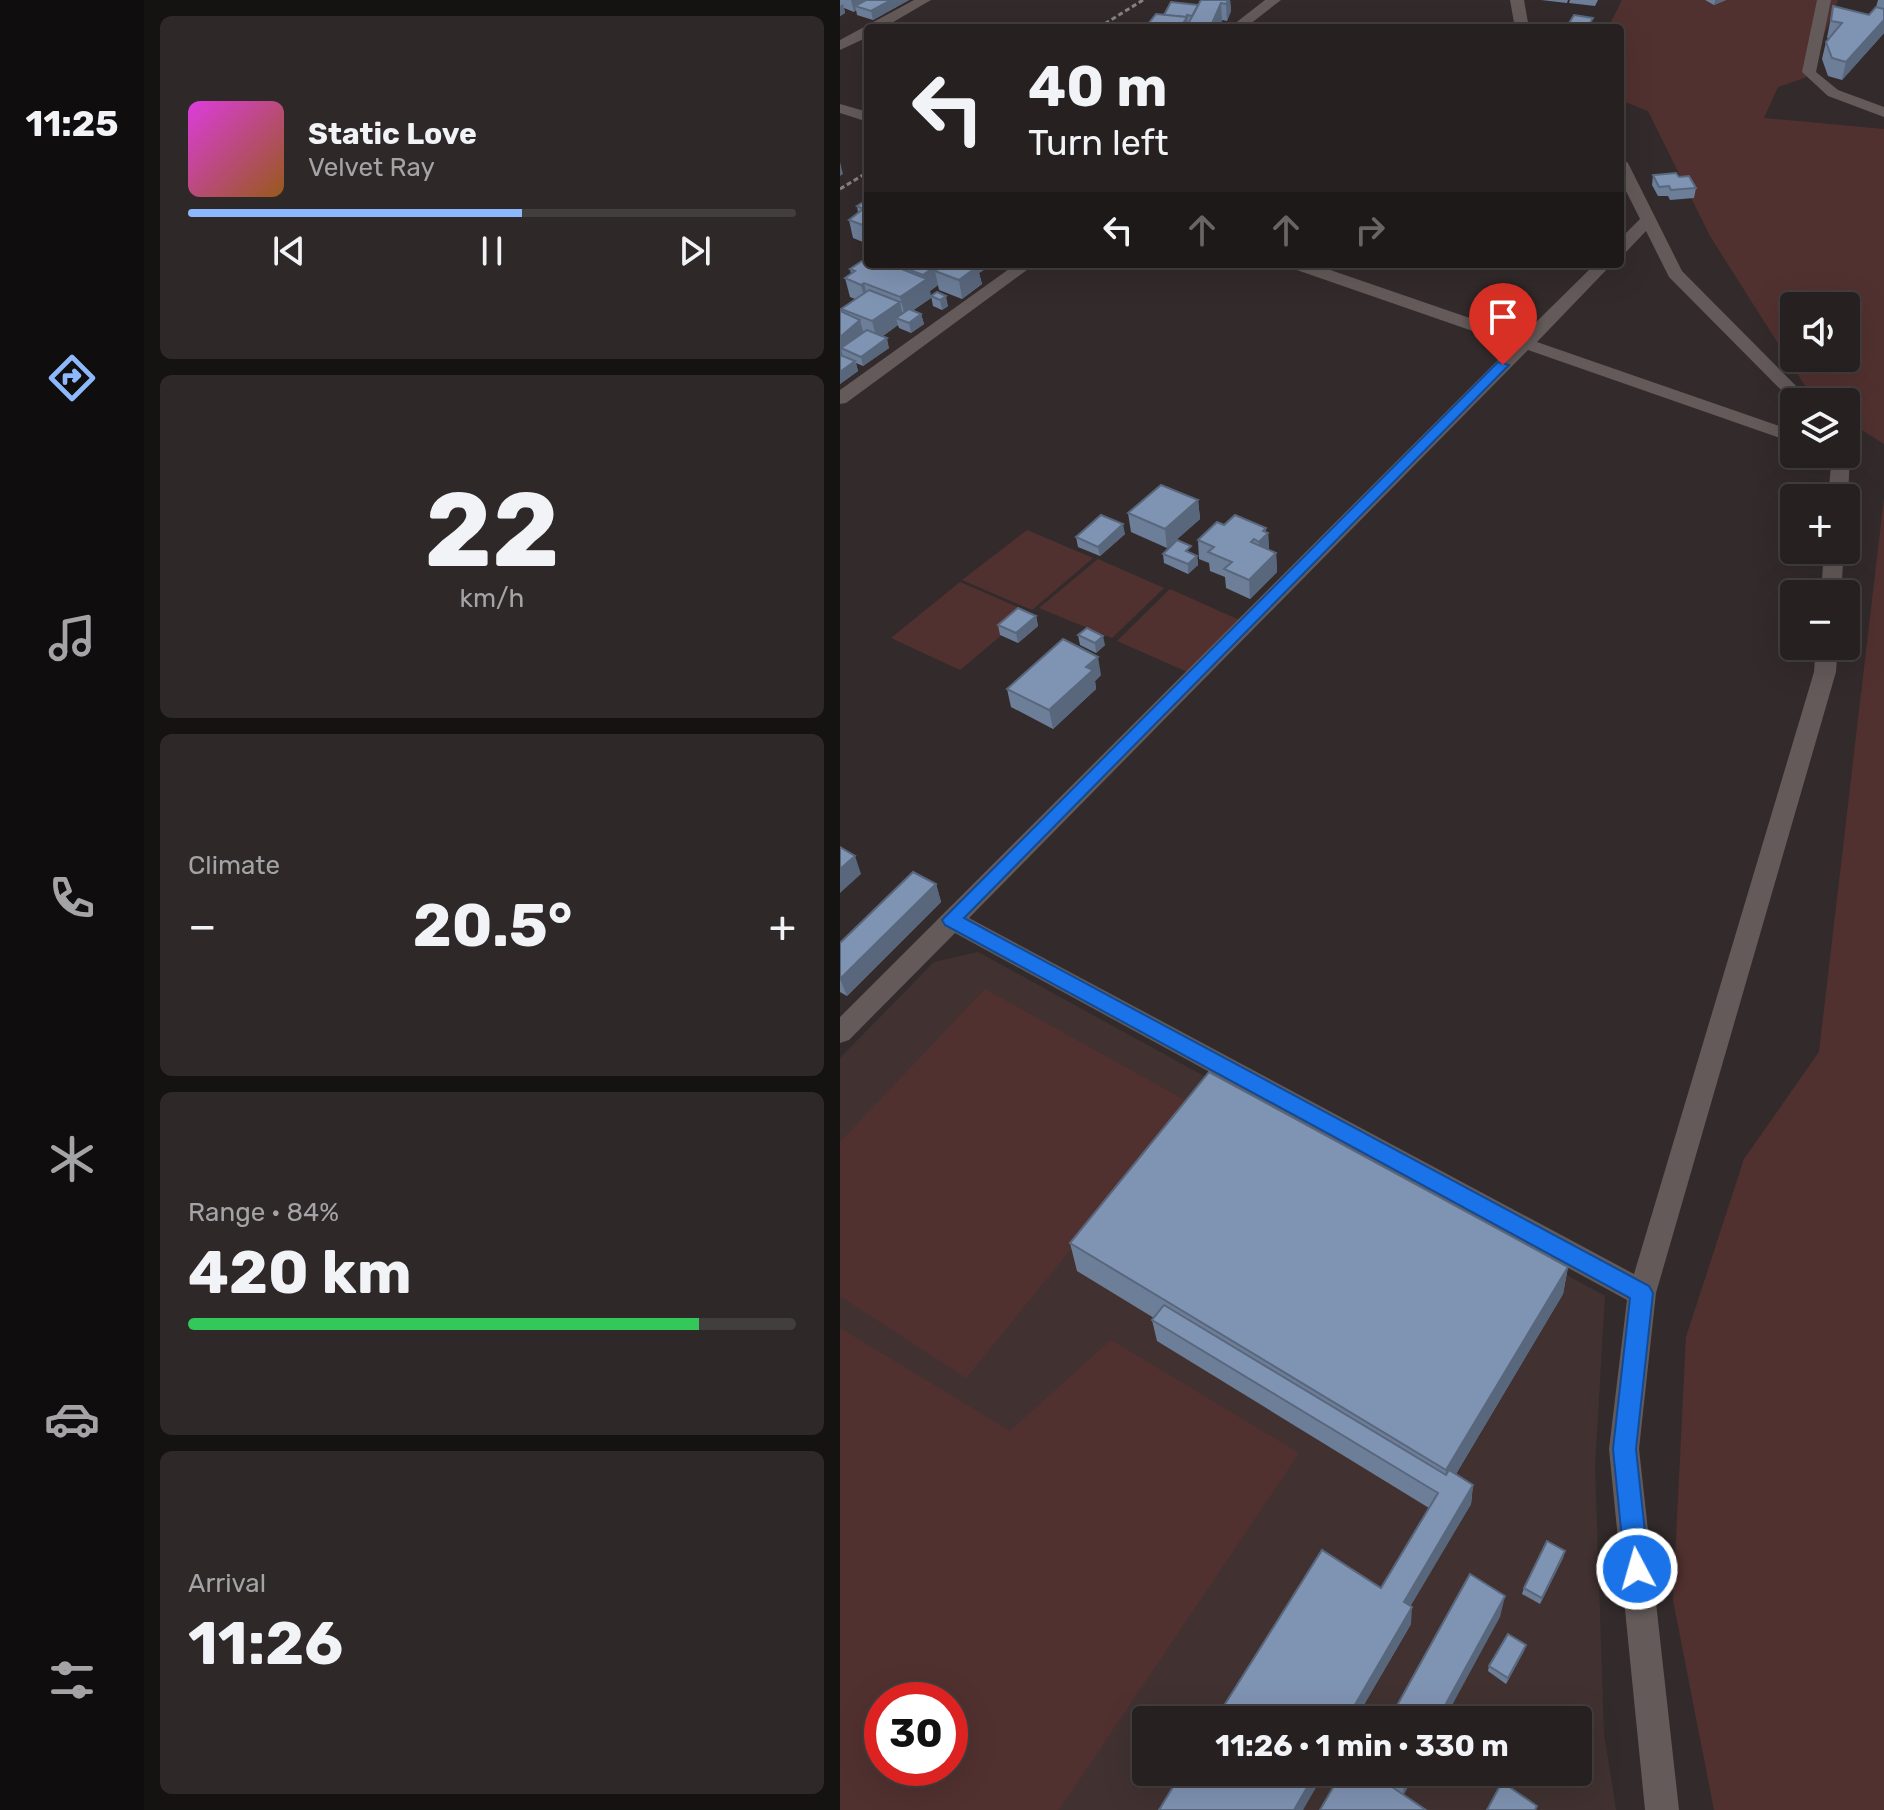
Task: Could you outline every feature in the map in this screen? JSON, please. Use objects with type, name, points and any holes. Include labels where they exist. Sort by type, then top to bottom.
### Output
[{"type":"street","points":[[879,24],[924,0]]},
{"type":"street","points":[[1241,24],[1274,0]]},
{"type":"street","points":[[1517,0],[1521,24]]},
{"type":"street","points":[[1824,0],[1809,72],[1818,85],[1844,99],[1884,112]]},
{"type":"street","points":[[840,46],[864,32]]},
{"type":"street","points":[[840,108],[864,116]]},
{"type":"street","points":[[1624,171],[1675,273],[1789,388]]},
{"type":"street","points":[[1624,244],[1648,220]]},
{"type":"street","points":[[840,399],[1021,268]]},
{"type":"street","points":[[1309,268],[1780,432]]},
{"type":"street","points":[[840,1033],[1600,268]]},
{"type":"street","points":[[1662,1810],[1624,1449],[1642,1293],[1825,672],[1826,660]]},
{"type":"street","points":[[951,920],[1642,1293]]},
{"type":"path","points":[[1104,24],[1143,0]]},
{"type":"path","points":[[840,189],[864,174]]},
{"type":"shaded area","points":[[1622,0],[1838,0],[1807,77],[1778,87],[1764,118],[1884,129],[1884,444],[1860,429],[1860,388],[1806,388],[1796,372],[1860,372],[1860,292],[1780,292],[1780,346],[1710,236],[1648,111],[1624,102],[1624,24],[1610,24]]},
{"type":"shaded area","points":[[1884,498],[1884,1810],[1714,1810],[1673,1600],[1686,1337],[1744,1159],[1819,1052]]},
{"type":"shaded area","points":[[1027,530],[1093,558],[1032,610],[962,580]]},
{"type":"shaded area","points":[[1098,559],[1164,588],[1112,638],[1039,608]]},
{"type":"shaded area","points":[[960,582],[1029,612],[960,670],[891,638]]},
{"type":"shaded area","points":[[1170,589],[1246,623],[1192,674],[1117,641]]},
{"type":"shaded area","points":[[978,952],[1605,1296],[1595,1466],[1604,1733],[1616,1810],[840,1810],[840,1058],[934,962]]},
{"type":"shaded area","points":[[985,989],[1190,1103],[966,1378],[840,1296],[840,1142]]},
{"type":"shaded area","points":[[840,1328],[1010,1431],[1111,1340],[1299,1453],[1059,1810],[840,1810]]},
{"type":"building","points":[[866,0],[891,0],[871,11],[855,6]]},
{"type":"building","points":[[1201,0],[1228,0],[1226,4],[1221,3],[1212,24],[1188,24]]},
{"type":"building","points":[[1171,2],[1198,5],[1192,16],[1164,15]]},
{"type":"building","points":[[1833,6],[1869,15],[1876,7],[1884,9],[1884,20],[1846,62],[1832,58],[1826,42],[1842,23],[1831,21]]},
{"type":"building","points":[[1156,14],[1187,17],[1183,24],[1148,24]]},
{"type":"building","points":[[1574,15],[1593,18],[1589,24],[1568,24]]},
{"type":"building","points":[[1676,173],[1679,177],[1689,176],[1696,188],[1671,190],[1669,186],[1659,187],[1653,175]]},
{"type":"building","points":[[863,209],[864,226],[849,220]]},
{"type":"building","points":[[864,260],[864,268],[899,268],[927,279],[900,297],[845,278],[855,271],[850,269]]},
{"type":"building","points":[[905,268],[933,268],[923,275]]},
{"type":"building","points":[[940,268],[975,268],[959,280],[935,271]]},
{"type":"building","points":[[869,290],[900,302],[872,321],[841,309]]},
{"type":"building","points":[[937,292],[946,296],[940,300],[931,296]]},
{"type":"building","points":[[909,309],[921,314],[909,323],[896,318]]},
{"type":"building","points":[[840,311],[860,320],[840,337]]},
{"type":"building","points":[[867,330],[887,338],[861,357],[841,348]]},
{"type":"building","points":[[840,355],[855,361],[840,372]]},
{"type":"building","points":[[1161,485],[1198,500],[1165,529],[1128,513]]},
{"type":"building","points":[[1101,515],[1123,524],[1098,547],[1076,537]]},
{"type":"building","points":[[1235,515],[1266,528],[1263,531],[1268,533],[1259,542],[1254,539],[1251,542],[1276,553],[1249,580],[1224,569],[1232,562],[1208,552],[1214,547],[1198,540],[1217,522],[1224,525]]},
{"type":"building","points":[[1177,540],[1191,546],[1186,551],[1197,556],[1188,564],[1163,554]]},
{"type":"building","points":[[1018,608],[1036,616],[1016,633],[998,625]]},
{"type":"building","points":[[1087,628],[1103,636],[1095,643],[1078,635]]},
{"type":"building","points":[[1063,639],[1098,657],[1086,667],[1093,670],[1049,710],[1007,689]]},
{"type":"building","points":[[840,847],[855,856],[840,869]]},
{"type":"building","points":[[913,872],[936,884],[840,979],[840,943]]},
{"type":"building","points":[[1209,1072],[1568,1267],[1446,1470],[1070,1243]]},
{"type":"building","points":[[1164,1305],[1446,1475],[1449,1470],[1473,1485],[1404,1602],[1412,1607],[1354,1706],[1224,1706],[1322,1550],[1381,1588],[1438,1493],[1152,1320]]},
{"type":"building","points":[[1547,1541],[1565,1551],[1542,1598],[1524,1588]]},
{"type":"building","points":[[1470,1574],[1505,1596],[1445,1706],[1397,1706]]},
{"type":"building","points":[[1508,1634],[1526,1645],[1508,1678],[1489,1666]]},
{"type":"building","points":[[1174,1786],[1308,1786],[1294,1810],[1159,1810]]},
{"type":"building","points":[[1334,1786],[1391,1786],[1426,1810],[1320,1810]]},
{"type":"building","points":[[1500,1786],[1508,1786],[1537,1806],[1535,1810],[1487,1810]]},
{"type":"route","points":[[1503,365],[951,920],[1642,1293],[1624,1449],[1637,1569]]}]
